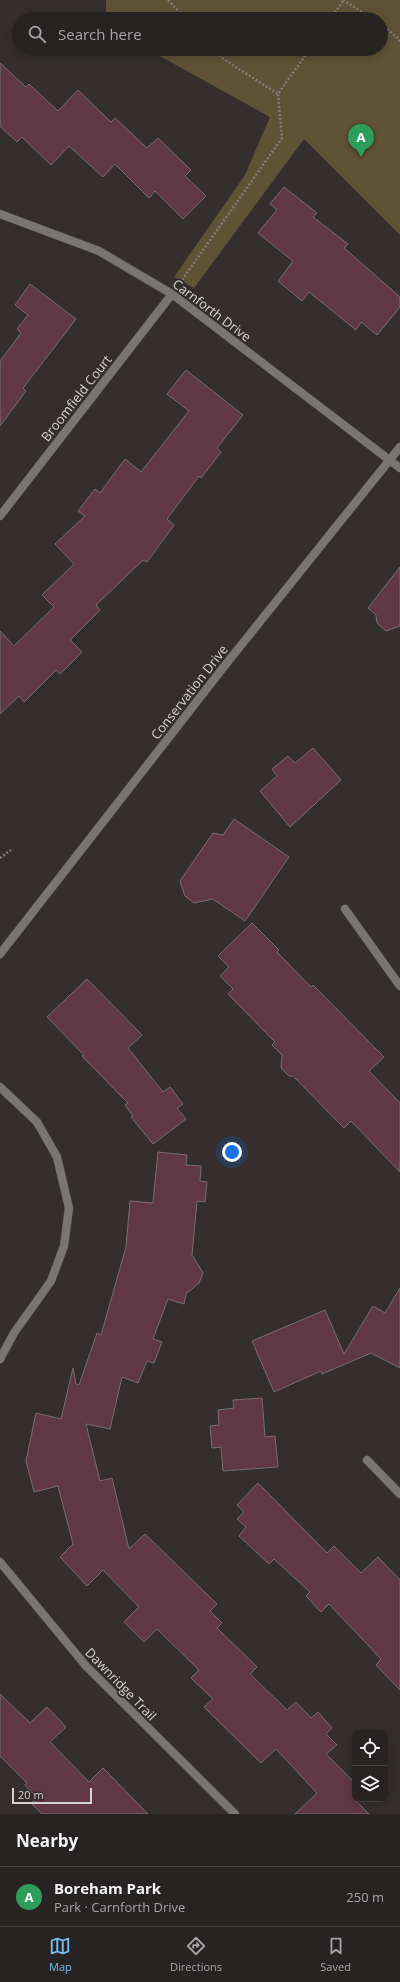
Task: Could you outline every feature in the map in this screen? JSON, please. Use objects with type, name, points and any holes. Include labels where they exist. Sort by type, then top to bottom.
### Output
[{"type":"street","name":"Carnforth Drive","points":[[0,214],[99,251],[172,294],[390,460]]},
{"type":"street","name":"Broomfield Court","points":[[0,516],[172,294]]},
{"type":"street","name":"Conservation Drive","points":[[0,954],[226,664],[400,447]]},
{"type":"street","points":[[390,460],[400,468]]},
{"type":"street","points":[[345,909],[400,986]]},
{"type":"street","points":[[0,1087],[37,1122],[58,1156],[69,1208],[64,1246],[51,1282],[14,1333],[0,1359]]},
{"type":"street","points":[[367,1460],[400,1494]]},
{"type":"street","name":"Dawnridge Trail","points":[[0,1562],[86,1666],[235,1814]]},
{"type":"path","points":[[168,0],[179,12]]},
{"type":"path","points":[[335,12],[344,0],[363,12]]},
{"type":"path","points":[[388,30],[398,38],[400,42]]},
{"type":"path","points":[[220,56],[278,94]]},
{"type":"path","points":[[172,294],[282,138],[278,94],[305,56]]},
{"type":"path","points":[[0,858],[11,850]]},
{"type":"shaded area","points":[[106,0],[400,0],[400,235],[304,139],[194,288],[174,277],[245,175],[270,117],[160,56],[388,56],[388,12],[106,12]]},
{"type":"building","points":[[0,63],[26,87],[29,84],[58,111],[78,90],[111,122],[115,118],[147,148],[158,138],[191,170],[185,176],[206,196],[183,219],[155,191],[149,198],[115,164],[103,177],[69,146],[51,165],[22,137],[17,142],[0,126]]},
{"type":"building","points":[[284,187],[317,213],[313,217],[348,244],[344,248],[400,297],[400,307],[377,335],[361,322],[356,330],[309,292],[302,301],[278,281],[293,261],[258,233],[277,210],[270,204]]},
{"type":"building","points":[[30,284],[76,319],[23,388],[26,391],[0,426],[0,361],[21,333],[17,329],[28,315],[15,305]]},
{"type":"building","points":[[186,370],[243,415],[217,448],[221,452],[201,478],[199,476],[167,519],[174,525],[147,562],[143,560],[96,605],[100,610],[70,640],[82,652],[60,674],[56,670],[24,702],[19,696],[0,714],[0,631],[14,646],[54,607],[42,595],[74,564],[55,544],[85,516],[78,511],[95,489],[100,493],[125,459],[141,472],[189,411],[167,394]]},
{"type":"building","points":[[400,567],[400,626],[386,631],[377,623],[376,615],[368,608]]},
{"type":"building","points":[[313,748],[341,780],[290,827],[260,791],[277,776],[272,769],[288,756],[295,763]]},
{"type":"building","points":[[234,819],[289,857],[245,921],[213,899],[194,903],[185,896],[180,881],[213,833],[223,835]]},
{"type":"building","points":[[252,923],[279,950],[277,952],[311,987],[313,985],[384,1057],[369,1071],[400,1103],[400,1172],[351,1121],[344,1128],[293,1076],[289,1076],[281,1068],[282,1055],[272,1045],[275,1042],[228,994],[233,989],[220,976],[229,967],[218,956]]},
{"type":"building","points":[[87,979],[142,1035],[128,1048],[163,1092],[170,1087],[183,1104],[177,1108],[186,1119],[153,1144],[131,1117],[133,1116],[125,1105],[128,1103],[82,1056],[84,1055],[47,1017]]},
{"type":"building","points":[[158,1152],[187,1155],[186,1165],[201,1166],[200,1181],[207,1182],[205,1202],[197,1201],[192,1255],[203,1273],[199,1283],[186,1294],[184,1304],[168,1299],[153,1339],[162,1342],[154,1363],[147,1361],[138,1383],[122,1377],[110,1429],[86,1424],[100,1481],[112,1478],[129,1549],[145,1534],[217,1604],[210,1611],[222,1623],[217,1628],[257,1667],[250,1674],[287,1710],[296,1702],[311,1718],[318,1712],[332,1728],[326,1734],[337,1745],[326,1754],[352,1780],[352,1802],[357,1802],[369,1814],[295,1814],[317,1793],[276,1749],[261,1763],[204,1707],[213,1699],[191,1678],[199,1670],[157,1629],[144,1642],[124,1622],[139,1607],[103,1570],[87,1586],[60,1557],[73,1544],[58,1486],[34,1492],[26,1461],[36,1413],[61,1419],[73,1368],[76,1384],[79,1385],[97,1333],[101,1335],[126,1247],[130,1201],[153,1203]]},
{"type":"building","points":[[400,1288],[400,1368],[371,1353],[322,1374],[321,1371],[274,1392],[252,1341],[325,1310],[344,1354],[373,1306],[385,1313]]},
{"type":"building","points":[[262,1398],[265,1437],[275,1436],[278,1467],[223,1471],[221,1447],[212,1448],[210,1426],[219,1425],[218,1410],[234,1408],[233,1400]]},
{"type":"building","points":[[258,1483],[327,1553],[334,1546],[361,1573],[378,1557],[400,1580],[400,1690],[376,1665],[381,1659],[329,1604],[321,1612],[306,1596],[310,1592],[274,1559],[269,1564],[239,1536],[246,1527],[237,1519],[244,1512],[237,1505]]},
{"type":"building","points":[[0,1694],[30,1723],[47,1707],[66,1727],[50,1742],[89,1782],[103,1768],[148,1814],[42,1814],[31,1803],[37,1798],[25,1785],[27,1783],[0,1756]]},
{"type":"place","name":"Boreham Park","points":[[361,157]]}]
